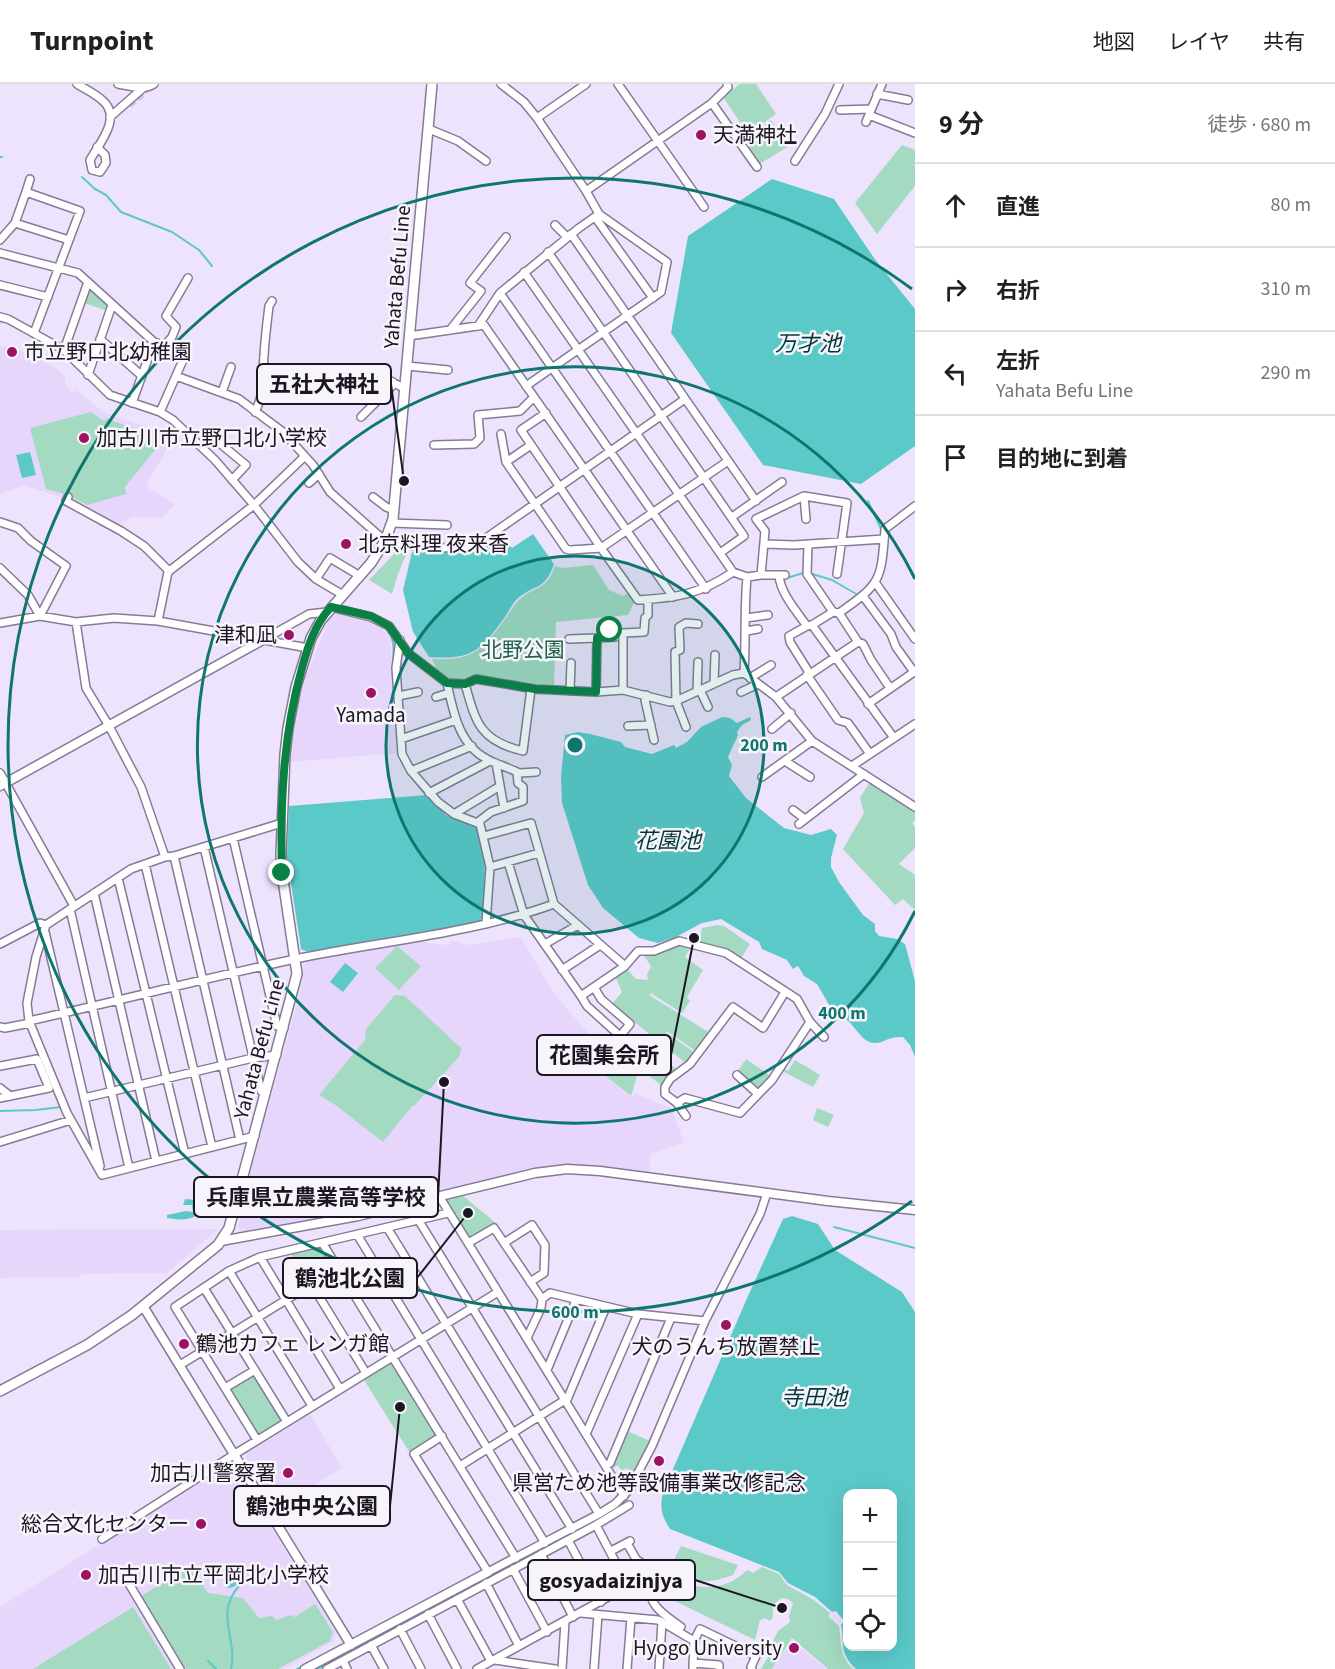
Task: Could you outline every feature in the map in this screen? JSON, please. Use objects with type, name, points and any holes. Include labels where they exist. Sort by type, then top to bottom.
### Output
[{"type":"main road","name":"Yahata Befu Line","points":[[0,1391],[93,1341],[143,1306],[221,1241],[229,1228],[296,981],[296,959],[282,873],[282,824],[288,728],[296,687],[316,628],[329,609],[360,576],[385,541],[392,523],[432,84]]},
{"type":"street","points":[[77,84],[105,103],[111,117],[110,125],[97,147]]},
{"type":"street","points":[[118,84],[143,88],[154,84]]},
{"type":"street","points":[[501,84],[524,102],[537,118],[586,191],[597,215],[653,298]]},
{"type":"street","points":[[537,118],[586,84]]},
{"type":"street","points":[[618,84],[704,207]]},
{"type":"street","points":[[586,191],[712,103],[728,87],[727,84]]},
{"type":"street","points":[[795,161],[825,114],[839,84]]},
{"type":"street","points":[[869,116],[882,84]]},
{"type":"street","points":[[111,117],[124,101],[143,88]]},
{"type":"street","points":[[877,94],[908,100]]},
{"type":"street","points":[[712,103],[757,167]]},
{"type":"street","points":[[840,110],[869,116],[915,133]]},
{"type":"street","points":[[429,129],[458,141],[486,161]]},
{"type":"street","points":[[2,235],[15,223],[30,179]]},
{"type":"street","points":[[26,192],[80,211],[34,333]]},
{"type":"street","points":[[478,326],[500,293],[548,252],[597,215]]},
{"type":"street","points":[[526,386],[661,292],[667,262],[597,215]]},
{"type":"street","points":[[15,223],[69,240]]},
{"type":"street","points":[[555,225],[569,236],[628,315],[756,501]]},
{"type":"street","points":[[450,330],[483,289],[470,283],[506,237]]},
{"type":"street","points":[[548,252],[744,536],[720,553]]},
{"type":"street","points":[[0,253],[78,273],[154,342],[183,354],[183,360],[160,412]]},
{"type":"street","points":[[524,272],[733,572],[747,577],[782,575],[780,581],[787,601],[835,657],[894,738]]},
{"type":"street","points":[[164,346],[172,337],[176,327],[166,316],[188,278]]},
{"type":"street","points":[[64,350],[88,282]]},
{"type":"street","points":[[0,285],[48,297]]},
{"type":"street","points":[[500,293],[706,589]]},
{"type":"street","points":[[255,412],[262,396],[263,358],[272,301]]},
{"type":"street","points":[[88,375],[112,305]]},
{"type":"street","points":[[0,317],[8,319],[64,350],[110,395],[160,412],[173,420],[232,480],[298,562],[316,579],[343,595]]},
{"type":"street","points":[[409,336],[484,325],[673,597]]},
{"type":"street","points":[[100,339],[142,376]]},
{"type":"street","points":[[132,403],[154,342]]},
{"type":"street","points":[[407,366],[448,370]]},
{"type":"street","points":[[222,392],[231,367]]},
{"type":"street","points":[[380,375],[405,389]]},
{"type":"street","points":[[176,376],[239,399],[283,432],[319,474],[330,492],[385,541],[431,549],[479,543],[685,399]]},
{"type":"street","points":[[361,417],[392,386],[393,382]]},
{"type":"street","points":[[434,445],[450,448],[474,444],[480,438],[478,415],[520,411],[534,397]]},
{"type":"street","points":[[546,413],[521,430],[638,600],[673,597],[706,589],[733,572]]},
{"type":"street","points":[[501,434],[506,462],[566,549],[570,550],[602,548],[728,461]]},
{"type":"street","points":[[200,446],[212,436],[246,465],[232,480]]},
{"type":"street","points":[[506,462],[531,445]]},
{"type":"street","points":[[158,621],[166,574],[254,505],[304,457]]},
{"type":"street","points":[[309,483],[319,474]]},
{"type":"street","points":[[732,517],[782,482]]},
{"type":"street","points":[[373,496],[386,507],[394,510]]},
{"type":"street","points":[[804,496],[806,519]]},
{"type":"street","points":[[760,575],[765,531],[756,519],[804,496],[847,503],[842,542],[836,562],[837,574]]},
{"type":"street","points":[[68,497],[66,501],[144,546],[169,571]]},
{"type":"street","points":[[870,754],[848,723],[838,720],[793,652],[788,634],[809,626],[863,596],[875,582],[882,566],[885,529],[915,506]]},
{"type":"street","points":[[0,522],[18,528],[31,541],[66,566],[40,616]]},
{"type":"street","points":[[392,523],[447,525]]},
{"type":"street","points":[[764,544],[884,539]]},
{"type":"street","points":[[807,544],[807,574],[813,590],[836,612],[858,642],[863,644],[890,688]]},
{"type":"street","points":[[316,579],[330,558],[360,576]]},
{"type":"street","points":[[0,568],[28,595],[40,616]]},
{"type":"street","points":[[747,577],[745,600],[747,676]]},
{"type":"street","points":[[875,582],[915,639]]},
{"type":"street","points":[[863,596],[891,634],[896,647],[914,673],[868,704]]},
{"type":"street","points":[[622,690],[626,655],[623,633],[644,632],[645,618],[648,615],[648,600]]},
{"type":"street","points":[[3,784],[309,614],[329,609],[371,616],[389,626],[408,653],[447,683],[465,684],[476,679],[531,689],[596,692],[622,690],[670,702],[733,675],[747,676],[771,665]]},
{"type":"street","points":[[746,618],[768,615]]},
{"type":"street","points":[[0,623],[40,616],[76,622],[114,618],[158,621],[308,648]]},
{"type":"street","points":[[76,622],[86,688],[141,787],[165,857]]},
{"type":"street","points":[[669,627],[679,627],[686,623],[698,624]]},
{"type":"street","points":[[679,627],[680,650],[672,653],[676,701],[686,727]]},
{"type":"street","points":[[746,631],[758,629]]},
{"type":"street","points":[[569,639],[612,635]]},
{"type":"street","points":[[596,692],[594,657],[597,638]]},
{"type":"street","points":[[400,640],[396,668],[402,754],[411,771],[438,802],[454,814],[480,824],[490,867],[486,924]]},
{"type":"street","points":[[776,697],[858,642]]},
{"type":"street","points":[[714,683],[715,655]]},
{"type":"street","points":[[698,662],[699,690],[708,707]]},
{"type":"street","points":[[570,691],[571,663]]},
{"type":"street","points":[[747,676],[776,697],[812,741],[915,807]]},
{"type":"street","points":[[447,683],[456,720],[462,735],[472,746],[493,762],[517,772],[536,772]]},
{"type":"street","points":[[465,684],[473,714],[481,728],[499,744],[523,751],[531,689]]},
{"type":"street","points":[[741,692],[758,684]]},
{"type":"street","points":[[398,696],[418,692]]},
{"type":"street","points":[[436,697],[449,693]]},
{"type":"street","points":[[646,695],[645,700],[654,740]]},
{"type":"street","points":[[772,729],[791,713]]},
{"type":"street","points":[[401,739],[456,720]]},
{"type":"street","points":[[852,766],[915,724]]},
{"type":"street","points":[[628,726],[651,725]]},
{"type":"street","points":[[762,777],[812,741]]},
{"type":"street","points":[[411,771],[472,746]]},
{"type":"street","points":[[785,761],[810,777]]},
{"type":"street","points":[[493,762],[504,808]]},
{"type":"street","points":[[429,793],[493,762]]},
{"type":"street","points":[[0,772],[3,784],[72,908],[129,1168]]},
{"type":"street","points":[[478,822],[490,812],[523,801],[523,787],[518,783],[517,772]]},
{"type":"street","points":[[793,810],[802,821],[864,774]]},
{"type":"street","points":[[454,814],[500,786]]},
{"type":"street","points":[[484,836],[531,823],[554,904],[625,966]]},
{"type":"street","points":[[102,1175],[71,1120],[29,1022],[27,1003],[36,957],[45,928],[131,869],[282,824]]},
{"type":"street","points":[[233,838],[277,1026],[284,1028]]},
{"type":"street","points":[[204,847],[261,1091],[266,1093]]},
{"type":"street","points":[[490,867],[539,853]]},
{"type":"street","points":[[174,856],[240,1140]]},
{"type":"street","points":[[508,862],[524,915],[587,1006],[620,1036],[630,1024],[601,999],[594,987]]},
{"type":"street","points":[[145,864],[212,1147]]},
{"type":"street","points":[[118,878],[184,1154]]},
{"type":"street","points":[[94,893],[156,1161]]},
{"type":"street","points":[[0,1027],[5,1028],[262,966],[486,924],[524,915],[554,904]]},
{"type":"street","points":[[0,944],[40,923],[45,928],[102,1175]]},
{"type":"street","points":[[545,944],[578,925]]},
{"type":"street","points":[[581,996],[625,966],[638,951],[654,951],[679,941],[692,943],[726,953],[796,999],[802,1005],[810,1022],[824,1037]]},
{"type":"street","points":[[562,970],[600,945]]},
{"type":"street","points":[[686,1116],[677,1103],[665,1094],[665,1087],[670,1079],[690,1064],[732,1008],[762,1028],[785,992]]},
{"type":"street","points":[[677,1103],[685,1098],[740,1113],[772,1080],[810,1022]]},
{"type":"street","points":[[84,1098],[253,1058],[277,1055]]},
{"type":"street","points":[[0,1066],[37,1059],[49,1088],[0,1098]]},
{"type":"street","points":[[737,1075],[758,1094]]},
{"type":"street","points":[[0,1088],[10,1096]]},
{"type":"street","points":[[0,1142],[71,1120]]},
{"type":"street","points":[[102,1175],[255,1136]]},
{"type":"street","points":[[221,1241],[358,1216],[535,1173],[567,1169],[600,1171],[828,1201],[915,1209]]},
{"type":"street","points":[[305,1669],[572,1529],[599,1514],[624,1496],[634,1482],[652,1446],[705,1321],[760,1214],[767,1193]]},
{"type":"street","points":[[439,1196],[624,1496]]},
{"type":"street","points":[[257,1440],[175,1307],[229,1271],[260,1257],[388,1229],[448,1213]]},
{"type":"street","points":[[419,1221],[599,1514]]},
{"type":"street","points":[[504,1243],[532,1225],[545,1245],[544,1273],[530,1282]]},
{"type":"street","points":[[468,1243],[494,1228],[542,1299],[541,1308],[527,1338]]},
{"type":"street","points":[[388,1229],[572,1529]]},
{"type":"street","points":[[358,1236],[545,1543]]},
{"type":"street","points":[[323,1244],[516,1558]]},
{"type":"street","points":[[260,1257],[340,1389]]},
{"type":"street","points":[[180,1365],[338,1268]]},
{"type":"street","points":[[229,1271],[312,1406]]},
{"type":"street","points":[[312,1285],[366,1373]]},
{"type":"street","points":[[204,1288],[287,1422]]},
{"type":"street","points":[[102,1539],[234,1454],[498,1292]]},
{"type":"street","points":[[542,1299],[550,1293],[638,1314],[705,1321]]},
{"type":"street","points":[[547,1370],[576,1300]]},
{"type":"street","points":[[143,1306],[351,1645]]},
{"type":"street","points":[[460,1466],[538,1416],[566,1401],[606,1307]]},
{"type":"street","points":[[586,1434],[638,1314]]},
{"type":"street","points":[[606,1466],[610,1462],[671,1318]]},
{"type":"street","points":[[225,1388],[255,1370]]},
{"type":"street","points":[[442,1436],[414,1455],[488,1572]]},
{"type":"street","points":[[327,1669],[596,1525],[629,1505]]},
{"type":"street","points":[[596,1525],[628,1586]]},
{"type":"street","points":[[568,1540],[601,1602]]},
{"type":"street","points":[[611,1551],[629,1542],[636,1558],[644,1565]]},
{"type":"street","points":[[541,1554],[573,1617]]},
{"type":"street","points":[[513,1569],[547,1632]]},
{"type":"street","points":[[125,1577],[180,1669]]},
{"type":"street","points":[[477,1669],[628,1586],[644,1581],[650,1584],[649,1593],[658,1611],[681,1627]]},
{"type":"street","points":[[486,1583],[519,1646]]},
{"type":"street","points":[[457,1599],[493,1660],[505,1666],[555,1669]]},
{"type":"street","points":[[581,1613],[658,1620],[694,1641]]},
{"type":"street","points":[[428,1614],[457,1669]]},
{"type":"street","points":[[594,1669],[598,1615]]},
{"type":"street","points":[[627,1669],[631,1618]]},
{"type":"street","points":[[562,1669],[565,1622]]},
{"type":"street","points":[[659,1669],[662,1622]]},
{"type":"street","points":[[400,1629],[421,1669]]},
{"type":"street","points":[[719,1669],[719,1665],[693,1666],[694,1641],[700,1629],[756,1656]]},
{"type":"street","points":[[371,1645],[384,1669]]},
{"type":"street","points":[[752,1669],[760,1648]]},
{"type":"street","points":[[343,1661],[347,1669]]},
{"type":"shaded area","name":"加古川市立野口北小学校","points":[[0,346],[11,347],[60,371],[65,378],[66,385],[73,393],[76,390],[105,413],[156,430],[172,441],[147,483],[148,488],[175,504],[162,518],[131,517],[127,521],[113,524],[64,498],[24,486],[0,494]]},
{"type":"shaded area","points":[[336,611],[368,619],[371,624],[381,627],[390,638],[398,753],[290,762],[293,728],[305,679],[329,620]]},
{"type":"shaded area","points":[[521,937],[561,1002],[592,1037],[613,1052],[598,1070],[632,1098],[635,1094],[671,1108],[684,1142],[651,1154],[649,1174],[574,1166],[320,1220],[243,1233],[238,1226],[247,1184],[301,988],[303,966],[308,961],[422,940],[449,945],[452,940],[468,945]]},
{"type":"shaded area","points":[[218,1229],[167,1273],[0,1278],[0,1230]]},
{"type":"shaded area","points":[[310,1414],[342,1468],[277,1507],[246,1457],[247,1453]]},
{"type":"shaded area","points":[[229,1463],[232,1464],[336,1632],[334,1641],[285,1669],[0,1669],[0,1607]]},
{"type":"shaded area","name":"Hyogo University","points":[[792,1640],[819,1663],[826,1669],[773,1669]]},
{"type":"green space","points":[[740,84],[756,84],[776,114],[748,134],[723,97]]},
{"type":"green space","points":[[771,120],[789,146],[761,163],[757,162],[744,142],[745,138]]},
{"type":"green space","points":[[902,145],[915,150],[915,186],[877,234],[855,203]]},
{"type":"green space","points":[[89,287],[109,306],[108,311],[84,303]]},
{"type":"green space","points":[[91,412],[104,421],[108,418],[155,435],[159,445],[125,487],[126,494],[87,505],[68,495],[46,489],[30,428]]},
{"type":"green space","points":[[398,550],[406,555],[392,594],[369,580]]},
{"type":"green space","name":"北野公園","points":[[593,565],[609,590],[623,596],[629,592],[635,600],[628,615],[556,622],[554,685],[479,676],[455,680],[444,675],[435,665],[432,659],[457,658],[475,652],[490,639],[519,600],[548,580],[555,566],[562,568]]},
{"type":"green space","points":[[871,780],[915,809],[915,821],[912,823],[915,827],[915,848],[899,864],[915,875],[915,910],[903,899],[895,905],[843,849],[864,813],[860,798]]},
{"type":"green space","points":[[724,926],[750,944],[740,960],[699,943],[702,928]]},
{"type":"green space","points":[[677,944],[692,945],[685,957],[703,970],[687,997],[690,1001],[682,1013],[652,994],[654,992],[649,995],[710,1033],[697,1052],[667,1031],[662,1038],[667,1033],[694,1052],[687,1064],[612,1004],[622,992],[616,978],[626,968],[636,979],[648,980],[647,975],[651,966],[642,953]]},
{"type":"green space","points":[[397,946],[421,966],[399,990],[375,968]]},
{"type":"green space","points":[[395,995],[405,996],[462,1049],[458,1058],[413,1105],[383,1142],[319,1095],[365,1040],[366,1029]]},
{"type":"green space","points":[[627,1033],[678,1070],[664,1087],[623,1057],[631,1046],[622,1040]]},
{"type":"green space","points":[[613,1053],[638,1073],[631,1096],[598,1070]]},
{"type":"green space","points":[[746,1059],[772,1077],[760,1092],[737,1072]]},
{"type":"green space","points":[[795,1060],[820,1075],[813,1087],[782,1071],[784,1068],[788,1071]]},
{"type":"green space","points":[[817,1108],[834,1115],[828,1127],[813,1120]]},
{"type":"green space","points":[[462,1195],[496,1223],[472,1238],[469,1238],[447,1202],[447,1198]]},
{"type":"green space","points":[[321,1247],[333,1267],[309,1283],[291,1254]]},
{"type":"green space","points":[[392,1364],[435,1434],[435,1437],[410,1453],[364,1380]]},
{"type":"green space","points":[[251,1375],[255,1376],[280,1419],[280,1423],[260,1436],[257,1435],[231,1393],[232,1388],[239,1383],[240,1385]]},
{"type":"green space","points":[[627,1431],[650,1441],[632,1477],[627,1468],[621,1471],[618,1465],[613,1468],[612,1465]]},
{"type":"green space","points":[[681,1546],[738,1565],[733,1575],[707,1581],[693,1580],[669,1569]]},
{"type":"green space","points":[[190,1566],[208,1593],[243,1598],[259,1618],[272,1616],[276,1620],[291,1615],[295,1617],[315,1604],[333,1632],[330,1641],[278,1669],[186,1669],[141,1596]]},
{"type":"green space","points":[[762,1567],[779,1574],[787,1585],[814,1600],[830,1613],[828,1616],[839,1626],[843,1654],[853,1669],[828,1669],[792,1638],[772,1669],[761,1669],[770,1654],[770,1647],[778,1631],[790,1622],[789,1616],[793,1603],[788,1599],[781,1598],[773,1605],[773,1617],[770,1621],[765,1618],[760,1620],[755,1640],[677,1602],[665,1592],[663,1585],[662,1576],[695,1586],[717,1586],[738,1578],[747,1570],[753,1573]]},
{"type":"green space","points":[[133,1607],[171,1669],[33,1669]]},
{"type":"water","name":"万才池","points":[[772,179],[834,199],[874,258],[915,309],[915,446],[861,484],[763,465],[671,333],[688,236]]},
{"type":"water","points":[[30,452],[36,475],[22,478],[16,455]]},
{"type":"water","points":[[502,534],[512,548],[533,534],[554,564],[547,579],[516,600],[489,638],[474,651],[456,657],[429,657],[413,632],[403,590],[412,552],[465,553],[481,549]]},
{"type":"water","name":"花園池","points":[[722,717],[730,718],[737,723],[750,717],[751,720],[742,725],[737,732],[738,735],[728,757],[732,765],[729,776],[746,798],[784,828],[811,835],[831,829],[837,835],[831,867],[839,882],[863,915],[875,924],[875,931],[879,936],[897,939],[905,944],[915,981],[915,1057],[910,1045],[903,1037],[875,1043],[866,1040],[848,1021],[835,1015],[817,984],[804,976],[798,966],[793,969],[787,960],[762,949],[759,942],[721,919],[702,923],[676,937],[658,943],[639,938],[603,908],[588,885],[562,803],[561,777],[565,735],[578,732],[590,734],[621,742],[625,747],[652,754],[674,745],[676,748],[687,742],[701,727]]},
{"type":"water","points":[[427,795],[446,815],[476,826],[485,856],[483,917],[479,922],[308,952],[301,949],[287,857],[289,806]]},
{"type":"water","points":[[345,963],[358,973],[343,992],[330,982]]},
{"type":"water","points":[[185,1199],[197,1200],[197,1215],[183,1220],[167,1218],[167,1215],[193,1212],[192,1205],[183,1205]]},
{"type":"water","name":"寺田池","points":[[792,1216],[818,1224],[835,1250],[902,1292],[915,1312],[915,1669],[856,1669],[844,1651],[897,1651],[897,1489],[843,1489],[843,1620],[836,1611],[832,1612],[815,1597],[788,1583],[779,1572],[670,1529],[665,1520],[661,1506],[664,1490],[783,1219]]},
{"type":"water","points":[[229,1564],[239,1580],[231,1588],[227,1588],[231,1576],[226,1565]]},
{"type":"water","name":"寺田池","points":[[843,1622],[843,1647],[841,1625]]},
{"type":"waterway","points":[[82,177],[106,195],[121,212],[172,232],[199,250],[212,266]]},
{"type":"waterway","points":[[868,501],[882,531]]},
{"type":"waterway","points":[[784,579],[803,573]]},
{"type":"waterway","points":[[809,573],[832,580],[858,595]]},
{"type":"waterway","points":[[762,578],[775,578]]},
{"type":"waterway","points":[[388,630],[393,643],[393,666]]},
{"type":"waterway","points":[[399,755],[408,773],[426,795]]},
{"type":"waterway","points":[[0,1111],[61,1107]]},
{"type":"waterway","points":[[834,1227],[915,1248]]},
{"type":"waterway","points":[[618,1508],[636,1488]]},
{"type":"waterway","points":[[318,1669],[540,1551]]},
{"type":"waterway","points":[[231,1669],[232,1647],[227,1617],[228,1607],[238,1584]]},
{"type":"waterway","points":[[208,1661],[216,1669]]},
{"type":"waterway","points":[[297,1669],[304,1665]]},
{"type":"tunnel","points":[[129,105],[146,91]]},
{"type":"place","name":"天満神社","points":[[701,135]]},
{"type":"place","name":"市立野口北幼稚園","points":[[12,352]]},
{"type":"place","name":"加古川市立野口北小学校","points":[[84,438]]},
{"type":"place","name":"五社大神社","points":[[404,481]]},
{"type":"place","name":"北京料理 夜来香","points":[[346,544]]},
{"type":"place","name":"津和凪","points":[[289,635]]},
{"type":"place","name":"Yamada","points":[[371,693]]},
{"type":"place","name":"花園集会所","points":[[694,938]]},
{"type":"place","name":"兵庫県立農業高等学校","points":[[444,1082]]},
{"type":"place","name":"鶴池北公園","points":[[468,1213]]},
{"type":"place","name":"犬のうんち放置禁止","points":[[726,1325]]},
{"type":"place","name":"鶴池カフェ レンガ館","points":[[184,1344]]},
{"type":"place","name":"鶴池中央公園","points":[[400,1407]]},
{"type":"place","name":"県営ため池等設備事業改修記念","points":[[659,1461]]},
{"type":"place","name":"加古川警察署","points":[[288,1473]]},
{"type":"place","name":"総合文化センター","points":[[201,1524]]},
{"type":"place","name":"加古川市立平岡北小学校","points":[[86,1575]]},
{"type":"place","name":"gosyadaizinjya","points":[[782,1608]]},
{"type":"place","name":"Hyogo University","points":[[794,1648]]},
{"type":"route","points":[[282,873],[284,767],[290,714],[311,638],[331,607],[371,616],[389,626],[408,653],[447,683],[465,684],[476,679],[535,689],[596,692],[597,638],[610,637],[610,630]]}]
